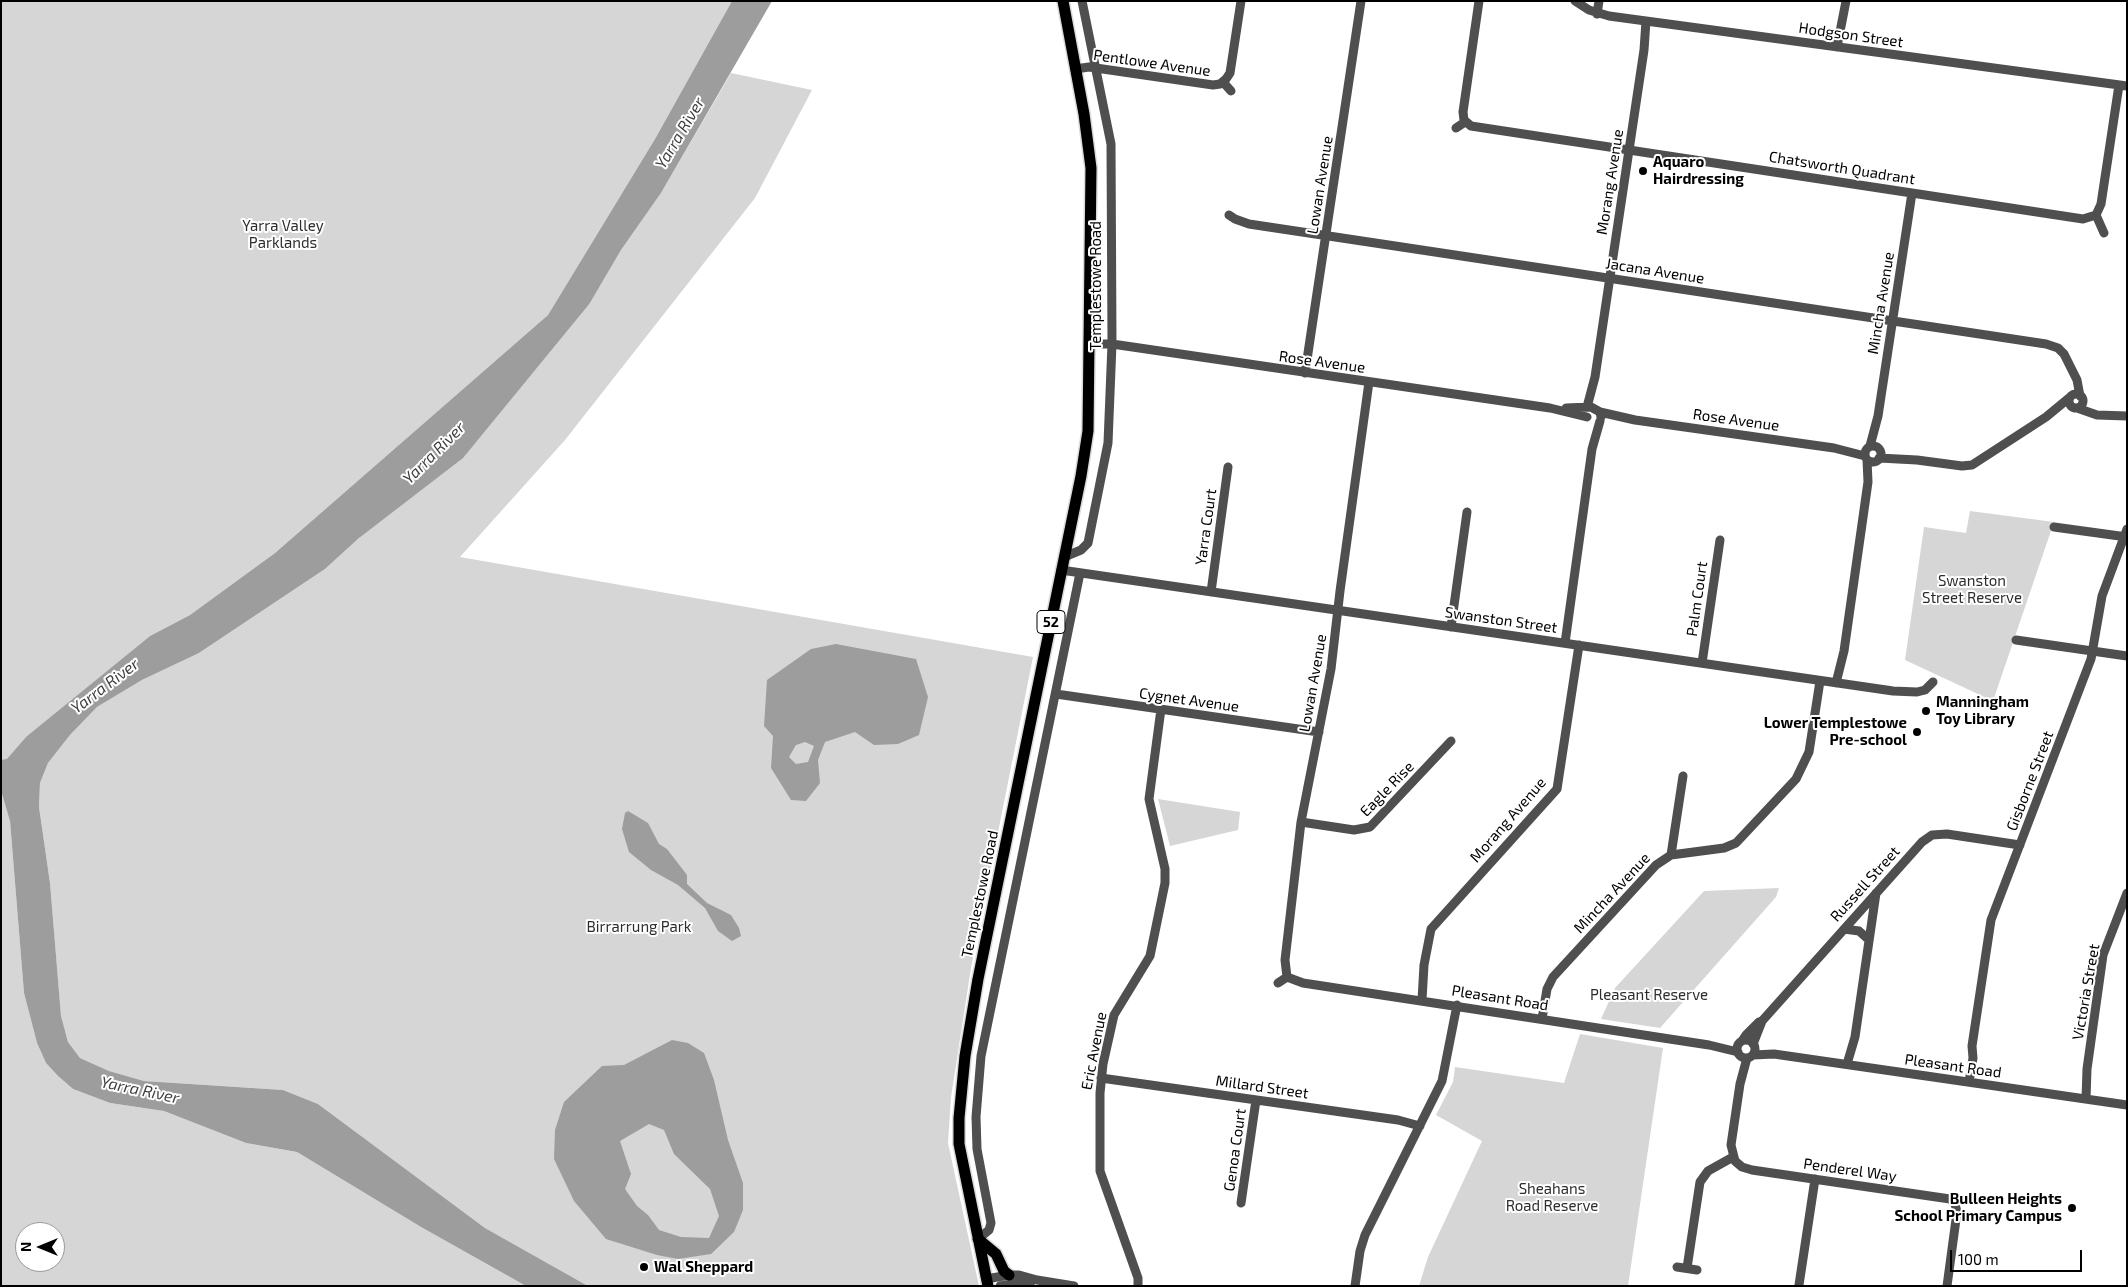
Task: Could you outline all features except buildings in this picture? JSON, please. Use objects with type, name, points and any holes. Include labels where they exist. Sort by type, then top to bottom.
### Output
[{"type":"main road","name":"Templestowe Road","points":[[987,1282],[959,1144],[959,1110],[964,1056],[1088,431],[1091,168],[1089,142],[1063,1]]},
{"type":"main road","points":[[978,1239],[996,1254],[1004,1271],[1009,1275]]},
{"type":"street","name":"Templestowe Road","points":[[1064,557],[1081,550],[1088,543],[1108,443],[1112,344],[1111,144],[1082,1]]},
{"type":"street","name":"Pentlowe Avenue","points":[[1076,69],[1096,68],[1213,85],[1223,82],[1231,70],[1241,1]]},
{"type":"street","name":"Lowan Avenue","points":[[1305,373],[1361,1]]},
{"type":"street","points":[[1456,128],[1465,122],[1463,112],[1480,1]]},
{"type":"street","name":"Hodgson Street","points":[[1575,1],[1597,14],[2123,86]]},
{"type":"street","points":[[1597,14],[1599,1]]},
{"type":"street","points":[[1839,47],[1846,1]]},
{"type":"street","name":"Morang Avenue","points":[[1565,643],[1592,449],[1595,377],[1648,21]]},
{"type":"street","name":"Pentlowe Avenue","points":[[1223,82],[1231,91]]},
{"type":"street","points":[[2104,233],[2096,215],[2102,204],[2123,86]]},
{"type":"street","name":"Chatsworth Quadrant","points":[[1465,122],[1476,128],[2083,219],[2096,215]]},
{"type":"street","name":"Mincha Avenue","points":[[1840,683],[1868,482],[1912,193]]},
{"type":"street","name":"Jacana Avenue","points":[[1229,215],[1249,224],[2046,344],[2061,351],[2069,366],[2075,401]]},
{"type":"street","name":"Rose Avenue","points":[[1089,344],[1112,344],[1962,466],[1972,465],[2046,417],[2075,401]]},
{"type":"street","name":"Lowan Avenue","points":[[1287,977],[1285,960],[1301,822],[1331,669],[1368,382]]},
{"type":"street","points":[[2075,401],[2098,414],[2126,416]]},
{"type":"street","name":"Yarra Court","points":[[1211,592],[1228,467]]},
{"type":"street","points":[[1450,627],[1467,512]]},
{"type":"street","points":[[2054,526],[2126,534]]},
{"type":"street","name":"Gisborne Street","points":[[1967,1082],[1990,920],[2093,651],[2102,596],[2126,534]]},
{"type":"street","name":"Palm Court","points":[[1702,663],[1720,540]]},
{"type":"street","name":"Swanston Street","points":[[1061,570],[1820,681],[1908,692],[1925,690],[1933,682]]},
{"type":"street","points":[[978,1239],[987,1232],[991,1223],[977,1149],[976,1117],[981,1056],[1080,573]]},
{"type":"street","points":[[2016,640],[2127,656]]},
{"type":"street","name":"Morang Avenue","points":[[1419,999],[1429,934],[1434,923],[1557,789],[1579,645]]},
{"type":"street","name":"Mincha Avenue","points":[[1542,1019],[1549,983],[1557,971],[1656,865],[1671,855],[1724,848],[1736,843],[1796,779],[1802,770],[1809,752],[1820,681]]},
{"type":"street","name":"Cygnet Avenue","points":[[1056,694],[1319,732]]},
{"type":"street","name":"Eric Avenue","points":[[1138,1286],[1138,1278],[1100,1171],[1101,1078],[1114,1015],[1152,951],[1165,883],[1165,869],[1149,799],[1161,709]]},
{"type":"street","name":"Eagle Rise","points":[[1301,822],[1354,830],[1370,827],[1451,741]]},
{"type":"street","points":[[1671,855],[1683,776]]},
{"type":"street","name":"Russell Street","points":[[1746,1050],[1746,1035],[1762,1021],[1917,846],[1932,835],[1947,834],[2020,845]]},
{"type":"street","points":[[1851,1065],[1876,892]]},
{"type":"street","name":"Victoria Street","points":[[2082,1099],[2103,955],[2127,893]]},
{"type":"street","points":[[1844,929],[1859,932],[1869,940]]},
{"type":"street","points":[[1278,983],[1287,977]]},
{"type":"street","name":"Pleasant Road","points":[[1287,977],[1303,983],[1454,1004],[1709,1045],[2127,1105]]},
{"type":"street","points":[[1355,1286],[1362,1243],[1442,1081],[1454,1004]]},
{"type":"street","points":[[1687,1268],[1700,1182],[1708,1171],[1733,1157],[1731,1145],[1746,1050]]},
{"type":"street","name":"Millard Street","points":[[1101,1078],[1398,1120],[1420,1126]]},
{"type":"street","name":"Genoa Court","points":[[1241,1204],[1256,1100]]},
{"type":"street","name":"Penderel Way","points":[[1733,1157],[1746,1168],[1946,1198],[1953,1201],[1958,1212],[1947,1286]]},
{"type":"street","points":[[1799,1285],[1815,1179]]},
{"type":"street","points":[[1677,1267],[1697,1270]]},
{"type":"street","points":[[987,1282],[1009,1275],[1074,1286]]},
{"type":"street","points":[[1000,1286],[1037,1280]]},
{"type":"green space","name":"Yarra Valley Parklands","points":[[1,1],[732,1],[655,139],[548,315],[275,553],[190,615],[150,636],[27,736],[16,756],[10,821],[24,993],[37,1043],[46,1063],[58,1076],[73,1089],[110,1103],[164,1111],[246,1143],[297,1152],[421,1227],[526,1286],[1,1286]]},
{"type":"green space","name":"Birrarrung Park","points":[[731,73],[812,90],[755,198],[565,440],[460,557],[1033,657],[971,968],[951,1097],[948,1143],[979,1286],[588,1286],[485,1228],[318,1104],[283,1090],[144,1081],[109,1071],[80,1058],[68,1042],[61,1017],[50,883],[39,807],[40,783],[48,763],[70,735],[97,707],[142,680],[199,653],[325,569],[359,538],[590,303],[621,250],[661,193]]},
{"type":"green space","name":"Swanston Street Reserve","points":[[1970,511],[2054,522],[1993,701],[1905,660],[1924,527],[1966,533]]},
{"type":"green space","points":[[1158,799],[1240,812],[1238,830],[1170,846]]},
{"type":"green space","name":"Pleasant Reserve","points":[[1779,888],[1776,897],[1660,1028],[1601,1019],[1615,988],[1704,891]]},
{"type":"green space","name":"Sheahans Road Reserve","points":[[1580,1034],[1663,1048],[1628,1286],[1419,1286],[1428,1257],[1482,1141],[1436,1115],[1453,1082],[1455,1067],[1564,1083]]},
{"type":"water","name":"Yarra River","points":[[732,1],[772,1],[661,193],[621,250],[590,303],[463,458],[359,538],[325,569],[199,653],[142,680],[97,707],[70,735],[48,763],[40,783],[39,807],[50,883],[61,1016],[68,1042],[80,1058],[109,1071],[144,1081],[283,1090],[318,1104],[485,1228],[588,1286],[526,1286],[421,1227],[297,1152],[246,1143],[164,1111],[110,1103],[73,1089],[58,1076],[46,1063],[37,1043],[24,993],[10,821],[1,790],[1,760],[7,759],[27,736],[150,636],[190,615],[275,553],[548,315],[655,139]]},
{"type":"water","points":[[836,644],[916,659],[928,697],[919,735],[898,744],[874,745],[855,732],[825,742],[818,760],[820,783],[806,801],[791,800],[771,768],[773,736],[764,726],[767,680],[811,649]],"holes":[[[805,742],[814,746],[808,762],[796,764],[789,757],[796,745]]]},
{"type":"water","points":[[628,811],[648,823],[659,844],[667,849],[687,875],[687,884],[707,903],[731,915],[739,928],[741,936],[732,941],[718,931],[705,908],[678,885],[651,870],[629,852],[622,829],[625,813]]},
{"type":"water","points":[[672,1040],[688,1043],[704,1053],[714,1080],[728,1140],[743,1183],[743,1210],[734,1232],[711,1254],[678,1259],[657,1255],[606,1239],[574,1201],[554,1159],[555,1130],[564,1102],[602,1066],[624,1065]],"holes":[[[649,1124],[664,1130],[674,1154],[710,1189],[719,1216],[709,1238],[681,1237],[659,1230],[648,1215],[637,1206],[625,1189],[631,1174],[620,1141]]]},
{"type":"place","name":"Aquaro Hairdressing","points":[[1643,171]]},
{"type":"place","name":"Manningham Toy Library","points":[[1926,711]]},
{"type":"place","name":"Lower Templestowe Pre-school","points":[[1917,732]]},
{"type":"place","name":"Bulleen Heights School Primary Campus","points":[[2072,1208]]},
{"type":"place","name":"Wal Sheppard","points":[[644,1267]]}]
